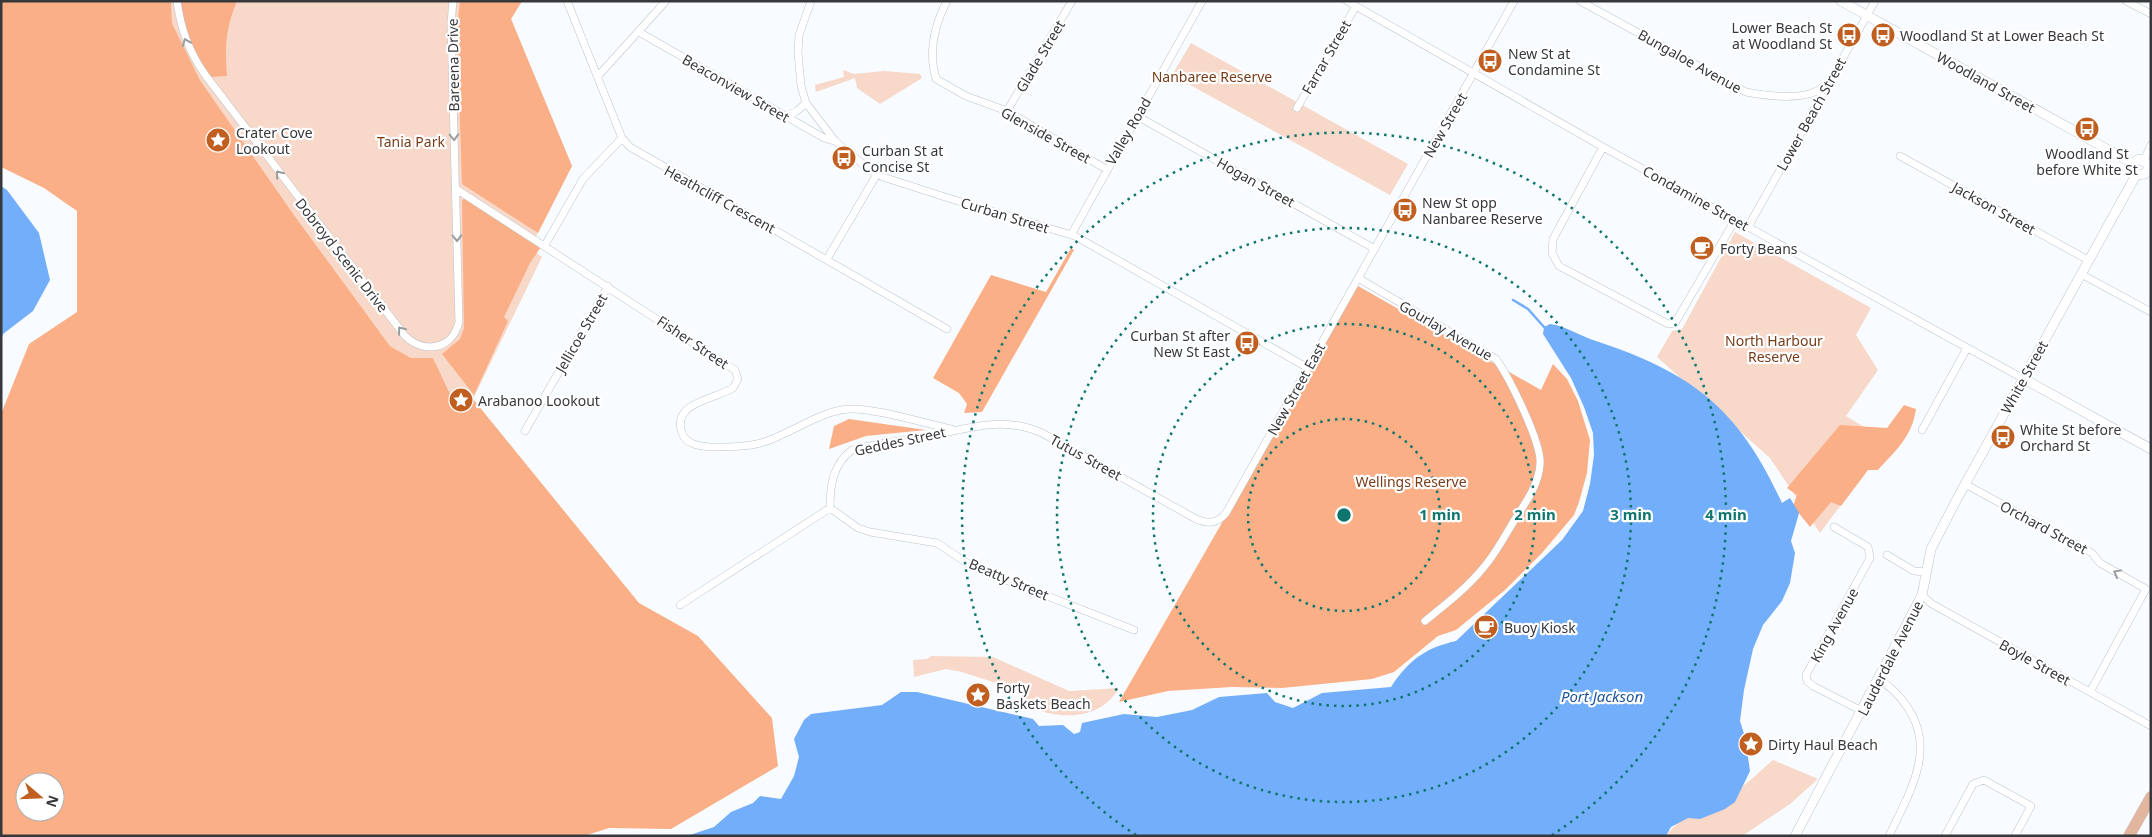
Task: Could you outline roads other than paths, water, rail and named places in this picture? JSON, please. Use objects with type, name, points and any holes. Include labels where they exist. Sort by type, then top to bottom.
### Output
[{"type":"main road","points":[[2129,836],[2151,797]]},
{"type":"street","name":"Dobroyd Scenic Drive","points":[[177,1],[185,40],[192,56],[211,84],[405,336],[416,344],[427,348],[440,346],[450,339],[459,322],[456,189]]},
{"type":"street","name":"Bareena Drive","points":[[453,1],[451,23],[456,189]]},
{"type":"street","points":[[598,76],[666,1]]},
{"type":"street","name":"Curban Street","points":[[811,1],[799,35],[798,54],[801,86],[806,103],[835,141],[876,174],[1071,235],[1308,368]]},
{"type":"street","name":"Glenside Street","points":[[947,1],[939,17],[932,44],[932,66],[936,79],[959,93],[1007,111],[1106,169]]},
{"type":"street","name":"Glade Street","points":[[1007,111],[1072,1]]},
{"type":"street","name":"Valley Road","points":[[1071,235],[1106,169],[1202,1]]},
{"type":"street","name":"Condamine Street","points":[[1347,1],[1603,147],[2151,449]]},
{"type":"street","name":"New Street","points":[[1375,249],[1514,1]]},
{"type":"street","name":"Bungaloe Avenue","points":[[1580,1],[1746,92],[1757,94],[1808,94],[1819,90],[1831,79]]},
{"type":"street","name":"Woodland Street","points":[[1841,1],[2132,163]]},
{"type":"street","name":"Lower Beach Street","points":[[1748,227],[1875,1]]},
{"type":"street","points":[[2126,1],[2151,14]]},
{"type":"street","name":"Heathcliff Crescent","points":[[568,2],[622,138],[636,151],[947,329]]},
{"type":"street","name":"Farrar Street","points":[[1297,108],[1356,6]]},
{"type":"street","name":"Beaconview Street","points":[[639,32],[824,138],[835,141]]},
{"type":"street","points":[[787,116],[797,111],[806,103]]},
{"type":"street","name":"Hogan Street","points":[[1137,116],[1375,249]]},
{"type":"street","points":[[545,245],[583,179],[622,138]]},
{"type":"street","points":[[2144,160],[2151,145]]},
{"type":"street","points":[[1603,147],[1553,239],[1552,254],[1559,266],[1668,324],[1674,323],[1679,319],[1735,220]]},
{"type":"street","name":"Jackson Street","points":[[1900,156],[2088,260]]},
{"type":"street","points":[[2136,160],[2144,160],[2148,164],[2149,172],[2142,176],[2136,175],[2131,168],[2132,163],[2136,160]]},
{"type":"street","points":[[827,259],[876,174]]},
{"type":"street","name":"White Street","points":[[1924,584],[1931,549],[2136,175]]},
{"type":"street","name":"Fisher Street","points":[[456,189],[608,286],[737,372],[737,382],[733,388],[695,404],[684,412],[681,423],[682,433],[688,441],[697,446],[727,447],[752,445],[830,414],[852,409],[954,430]]},
{"type":"street","name":"New Street East","points":[[1210,523],[1219,520],[1226,513],[1375,249]]},
{"type":"street","points":[[2081,274],[2151,312]]},
{"type":"street","name":"Gourlay Avenue","points":[[1358,278],[1496,359],[1504,371],[1531,428],[1541,462],[1538,480],[1531,495],[1485,566],[1456,596],[1425,621]]},
{"type":"street","name":"Jellicoe Street","points":[[525,431],[608,286]]},
{"type":"street","points":[[1922,430],[1968,348]]},
{"type":"street","name":"Tutus Street","points":[[954,430],[1005,423],[1033,428],[1196,519],[1210,523]]},
{"type":"street","name":"Geddes Street","points":[[830,508],[832,482],[837,465],[852,450],[954,430]]},
{"type":"street","name":"Orchard Street","points":[[1965,484],[2092,553],[2100,563],[2146,588],[2090,692]]},
{"type":"street","points":[[680,605],[830,508]]},
{"type":"street","name":"Beatty Street","points":[[830,508],[858,528],[870,532],[937,543],[973,567],[1134,630]]},
{"type":"street","name":"King Avenue","points":[[1834,527],[1868,547],[1870,558],[1806,675],[1807,681],[1813,686],[1862,711]]},
{"type":"street","points":[[1886,555],[1914,571],[1926,572]]},
{"type":"street","name":"Lauderdale Avenue","points":[[1795,836],[1922,594],[1924,584]]},
{"type":"street","name":"Boyle Street","points":[[1922,594],[1932,604],[2151,726]]},
{"type":"street","points":[[1878,679],[1892,689],[1911,712],[1920,732],[1921,746],[1921,760],[1915,781],[1889,836]]},
{"type":"street","points":[[1945,836],[1973,784],[1984,780],[2032,806],[2015,836]]},
{"type":"water","points":[[1,186],[7,190],[39,233],[50,280],[33,311],[3,334],[1,341]]},
{"type":"water","name":"Port Jackson","points":[[1550,324],[1630,353],[1660,367],[1686,382],[1709,399],[1730,419],[1748,443],[1766,470],[1782,503],[1790,498],[1799,513],[1791,541],[1795,553],[1790,583],[1782,601],[1763,625],[1753,649],[1744,690],[1740,721],[1745,737],[1750,771],[1735,802],[1725,809],[1700,819],[1688,818],[1671,827],[1666,836],[687,836],[714,827],[731,812],[753,803],[760,796],[781,799],[794,776],[799,757],[794,739],[804,720],[811,714],[882,705],[901,692],[917,692],[1033,719],[1039,726],[1063,725],[1074,734],[1080,732],[1082,723],[1124,714],[1157,717],[1192,710],[1219,697],[1267,693],[1275,702],[1293,708],[1322,693],[1391,687],[1404,669],[1419,656],[1435,647],[1456,641],[1562,540],[1583,511],[1590,484],[1594,455],[1593,433],[1571,378],[1543,334],[1544,327]]},
{"type":"waterway","points":[[1513,300],[1528,309],[1544,327]]},
{"type":"place","name":"Lower Beach St at Woodland St","points":[[1849,35]]},
{"type":"place","name":"Woodland St at Lower Beach St","points":[[1883,35]]},
{"type":"place","name":"New St at Condamine St","points":[[1490,61]]},
{"type":"place","name":"Woodland St before White St","points":[[2087,129]]},
{"type":"place","name":"Crater Cove Lookout","points":[[218,140]]},
{"type":"place","name":"Curban St at Concise St","points":[[844,158]]},
{"type":"place","name":"New St opp Nanbaree Reserve","points":[[1405,210]]},
{"type":"place","name":"Forty Beans","points":[[1702,248]]},
{"type":"place","name":"Curban St after New St East","points":[[1247,343]]},
{"type":"place","name":"Arabanoo Lookout","points":[[461,400]]},
{"type":"place","name":"White St before Orchard St","points":[[2003,437]]},
{"type":"place","name":"Buoy Kiosk","points":[[1486,627]]},
{"type":"place","name":"Forty Baskets Beach","points":[[978,695]]},
{"type":"place","name":"Dirty Haul Beach","points":[[1751,744]]},
{"type":"park label","name":"Nanbaree Reserve","points":[[1212,76]]},
{"type":"park label","name":"Tania Park","points":[[411,141]]},
{"type":"park label","name":"North Harbour Reserve","points":[[1774,348]]},
{"type":"park label","name":"Wellings Reserve","points":[[1411,481]]}]
